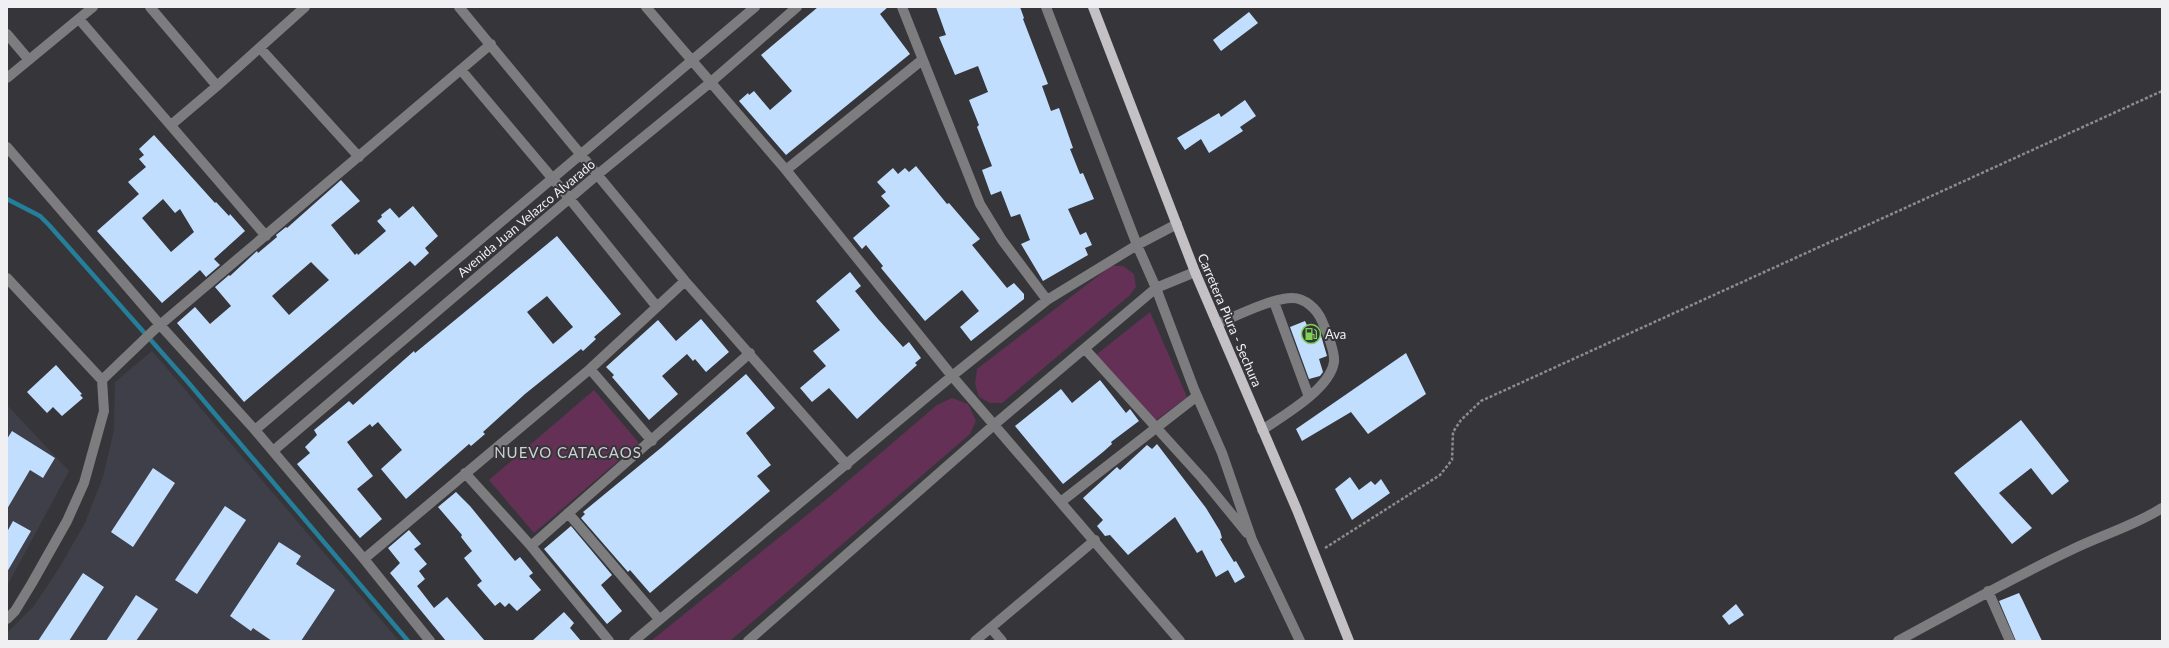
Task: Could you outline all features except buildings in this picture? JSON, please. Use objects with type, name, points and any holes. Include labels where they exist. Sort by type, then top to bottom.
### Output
[{"type":"main road","name":"Carretera Piura - Sechura","points":[[1095,9],[1195,272],[1315,555],[1349,641]]},
{"type":"street","points":[[7,78],[93,7]]},
{"type":"street","points":[[150,7],[217,86]]},
{"type":"street","points":[[171,125],[305,7]]},
{"type":"street","points":[[459,7],[685,281],[750,353],[847,465]]},
{"type":"street","points":[[646,7],[786,170],[952,376],[1062,501],[1180,641]]},
{"type":"street","name":"Avenida Juan Velazco Alvarado","points":[[255,430],[755,7]]},
{"type":"street","name":"Avenida Juan Velazco Alvarado","points":[[273,451],[570,198],[596,174],[711,82],[797,7]]},
{"type":"street","points":[[902,7],[980,204],[1002,240],[1047,300]]},
{"type":"street","points":[[1046,7],[1137,245],[1156,288],[1197,396],[1222,453],[1252,540],[1300,641]]},
{"type":"street","points":[[79,19],[266,236]]},
{"type":"street","points":[[7,34],[29,60]]},
{"type":"street","points":[[102,380],[158,328],[490,44]]},
{"type":"street","points":[[260,48],[359,157]]},
{"type":"street","points":[[786,170],[922,60]]},
{"type":"street","points":[[461,70],[570,198],[657,307]]},
{"type":"street","points":[[7,147],[158,328],[273,451],[364,559],[430,641]]},
{"type":"street","points":[[634,641],[952,376],[1047,300],[1137,245],[1177,224]]},
{"type":"street","points":[[748,641],[995,424],[1156,288],[1195,272]]},
{"type":"street","points":[[7,278],[102,380],[104,411],[84,482],[51,551],[15,611],[7,620]]},
{"type":"street","points":[[364,559],[590,369],[685,281]]},
{"type":"street","points":[[1217,324],[1261,305],[1292,298],[1307,303],[1318,311],[1327,333],[1334,361],[1328,376],[1300,406],[1262,430]]},
{"type":"street","points":[[1274,302],[1309,396]]},
{"type":"street","points":[[1085,349],[1202,478],[1252,540]]},
{"type":"street","points":[[531,546],[750,353]]},
{"type":"street","points":[[590,369],[652,440]]},
{"type":"street","points":[[1062,501],[1155,427],[1197,396]]},
{"type":"street","points":[[465,473],[531,546],[609,641]]},
{"type":"street","points":[[1898,641],[1988,591],[2072,549],[2147,517],[2162,508]]},
{"type":"street","points":[[568,513],[659,619]]},
{"type":"street","points":[[975,641],[1095,540]]},
{"type":"street","points":[[1988,591],[2010,641]]},
{"type":"street","points":[[991,628],[1002,641]]},
{"type":"path","points":[[1315,555],[1440,475],[1452,460],[1453,432],[1461,420],[1481,401],[2162,91]]},
{"type":"shaded area","points":[[1111,266],[1123,266],[1134,274],[1136,287],[1129,296],[1002,403],[990,403],[979,397],[975,384],[977,369]]},
{"type":"shaded area","points":[[1150,312],[1187,397],[1155,421],[1096,355]]},
{"type":"shaded area","points":[[152,351],[399,641],[7,641],[7,633],[34,606],[58,570],[85,523],[103,477],[114,430],[115,382]]},
{"type":"shaded area","points":[[594,390],[639,443],[534,533],[489,480]]},
{"type":"shaded area","points":[[952,398],[968,404],[976,421],[970,434],[730,641],[651,641],[828,498],[937,405]]},
{"type":"shaded area","points":[[7,405],[69,471],[7,586]]},
{"type":"waterway","points":[[7,199],[40,216],[49,225],[187,381],[408,641]]},
{"type":"place","name":"Ava","points":[[1311,334]]},
{"type":"district","name":"NUEVO CATACAOS","points":[[568,452]]}]
